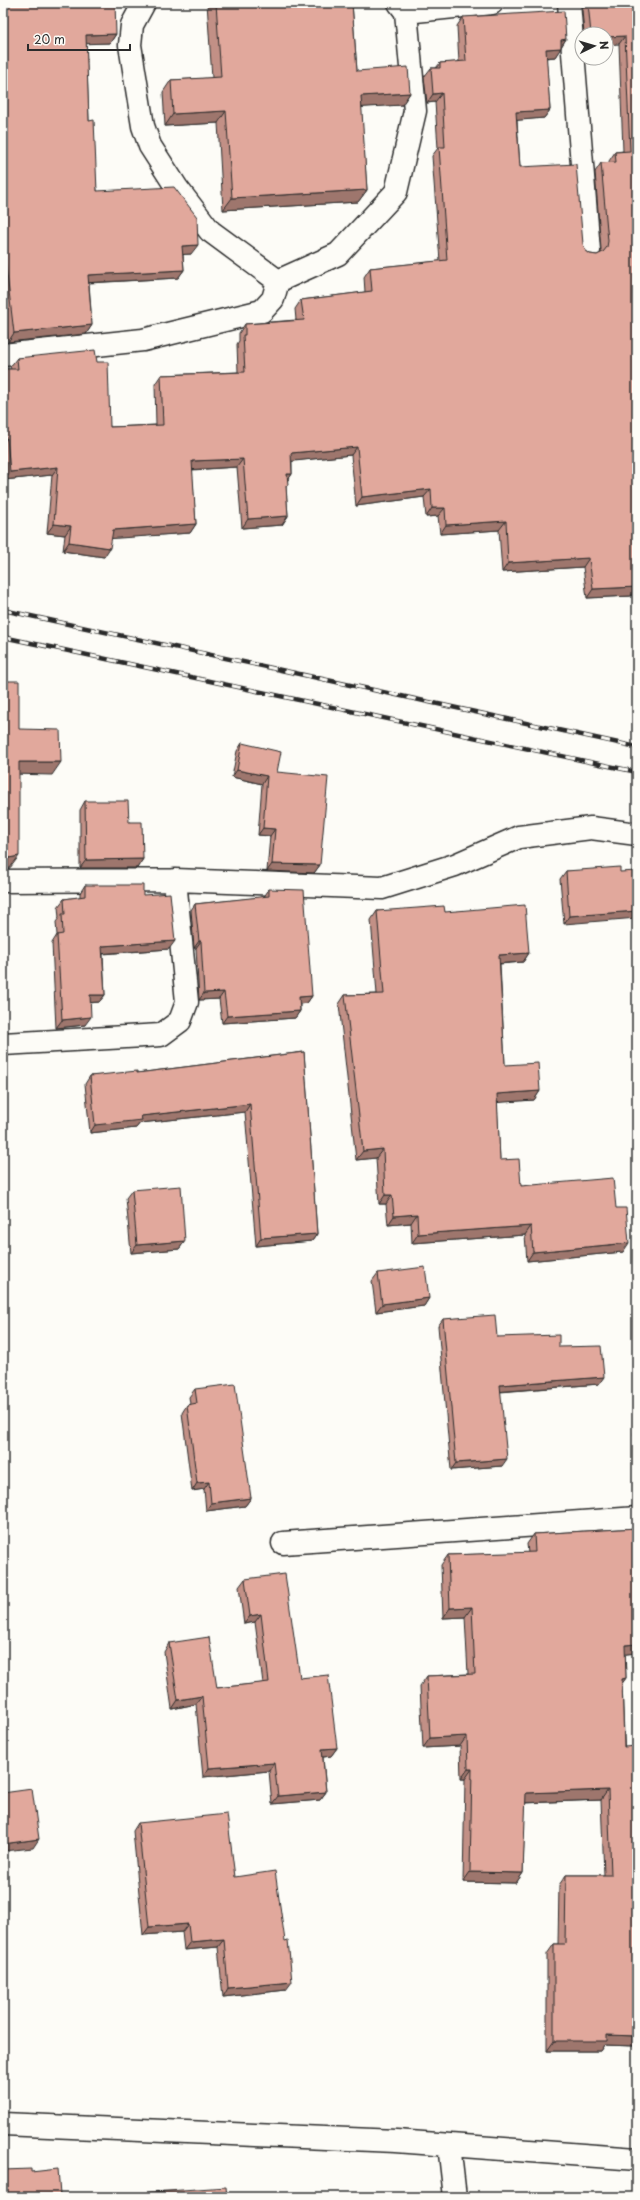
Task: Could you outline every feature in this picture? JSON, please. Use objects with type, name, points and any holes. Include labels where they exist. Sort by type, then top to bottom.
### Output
[{"type":"street","points":[[144,3],[132,25],[130,45],[143,126],[150,146],[177,188],[210,231],[278,281]]},
{"type":"street","points":[[3,355],[143,340],[262,311],[272,299],[278,281],[338,254],[396,192],[415,111],[402,8],[492,3]]},
{"type":"street","points":[[569,3],[589,251]]},
{"type":"street","points":[[3,881],[175,880],[382,888],[455,865],[519,837],[591,828],[637,834]]},
{"type":"street","points":[[3,1044],[161,1035],[180,1021],[187,1002],[175,880]]},
{"type":"street","points":[[283,1543],[637,1518]]},
{"type":"street","points":[[3,2124],[449,2145],[637,2159]]},
{"type":"street","points":[[449,2145],[455,2197]]},
{"type":"building","points":[[3,3],[115,3],[116,34],[86,35],[89,121],[94,120],[97,191],[174,187],[197,217],[198,245],[182,246],[184,270],[88,275],[92,325],[14,333],[5,258],[3,258]]},
{"type":"building","points":[[216,3],[352,3],[357,71],[408,67],[410,93],[361,96],[367,190],[232,198],[226,111],[173,114],[171,80],[221,77]]},
{"type":"building","points":[[588,3],[637,3],[637,587],[593,589],[589,558],[508,563],[506,521],[446,525],[445,508],[432,508],[431,489],[362,497],[357,447],[291,453],[292,474],[287,474],[288,485],[286,486],[288,516],[248,519],[243,459],[192,461],[196,524],[113,530],[110,548],[69,542],[71,526],[54,524],[58,467],[10,472],[7,438],[3,438],[3,369],[18,369],[17,358],[95,350],[97,362],[108,362],[110,427],[163,425],[161,375],[245,372],[243,335],[245,335],[245,324],[304,320],[301,300],[372,291],[370,268],[447,260],[439,147],[445,147],[442,93],[433,94],[431,68],[440,68],[440,63],[466,61],[463,17],[564,11],[566,39],[561,40],[561,48],[546,49],[550,110],[516,112],[520,167],[576,164],[583,244],[585,250],[590,254],[597,255],[603,252],[607,247],[608,241],[601,163],[616,162],[615,152],[630,151],[625,36],[614,37],[614,26],[590,26]]},
{"type":"building","points":[[3,681],[19,681],[19,729],[60,730],[61,762],[19,762],[19,856],[4,859],[3,859]]},
{"type":"building","points":[[242,743],[281,752],[277,772],[328,777],[320,865],[272,864],[275,829],[263,828],[267,776],[237,770]]},
{"type":"building","points":[[85,801],[128,801],[129,822],[142,822],[143,859],[86,860]]},
{"type":"building","points":[[620,867],[620,872],[637,871],[637,911],[569,916],[566,871]]},
{"type":"building","points":[[85,885],[143,885],[143,895],[170,893],[175,941],[102,946],[105,995],[90,995],[91,1017],[62,1020],[57,935],[63,934],[62,914],[65,914],[64,899],[85,896]]},
{"type":"building","points":[[269,889],[304,890],[312,996],[299,997],[300,1011],[227,1016],[224,992],[204,993],[201,941],[199,941],[195,904],[269,896]]},
{"type":"building","points":[[525,905],[529,953],[499,955],[505,1065],[538,1063],[540,1091],[497,1094],[500,1160],[519,1159],[521,1186],[613,1178],[616,1208],[626,1208],[629,1243],[533,1252],[531,1226],[418,1234],[417,1214],[394,1216],[392,1195],[385,1195],[383,1149],[363,1151],[345,995],[384,994],[377,911],[444,906],[445,912]]},
{"type":"building","points":[[304,1052],[317,1234],[261,1238],[250,1104],[141,1116],[142,1120],[95,1125],[90,1076],[137,1071],[137,1073]]},
{"type":"building","points":[[181,1186],[185,1241],[137,1245],[132,1190]]},
{"type":"building","points":[[425,1267],[429,1298],[382,1304],[378,1273]]},
{"type":"building","points":[[495,1315],[497,1337],[559,1335],[559,1347],[601,1346],[604,1377],[500,1385],[507,1459],[456,1463],[443,1319]]},
{"type":"building","points":[[235,1384],[251,1498],[211,1503],[209,1482],[197,1483],[187,1405],[197,1403],[195,1389]]},
{"type":"building","points":[[637,1528],[637,1644],[625,1645],[626,1678],[622,1679],[624,1747],[637,1746],[637,2036],[607,2035],[607,2041],[554,2041],[554,1944],[565,1944],[566,1875],[611,1875],[608,1790],[526,1793],[523,1873],[470,1872],[472,1769],[468,1769],[467,1736],[430,1738],[427,1676],[475,1674],[472,1607],[450,1608],[448,1555],[535,1552],[534,1534]]},
{"type":"building","points":[[285,1574],[300,1678],[328,1675],[337,1748],[322,1749],[326,1792],[278,1796],[274,1763],[209,1768],[202,1696],[178,1700],[169,1643],[209,1637],[217,1688],[269,1682],[261,1614],[250,1616],[245,1579]]},
{"type":"building","points":[[32,1789],[39,1839],[3,1844],[3,1793]]},
{"type":"building","points":[[227,1814],[235,1877],[275,1871],[285,1941],[288,1940],[292,1982],[228,1988],[224,1939],[190,1942],[188,1924],[149,1927],[138,1823]]},
{"type":"building","points":[[31,2169],[31,2172],[58,2169],[60,2194],[68,2194],[69,2197],[3,2197],[3,2170]]},
{"type":"building","points":[[226,2187],[227,2197],[80,2197]]},
{"type":"railway","points":[[3,610],[637,747]]},
{"type":"railway","points":[[3,637],[637,772]]}]
